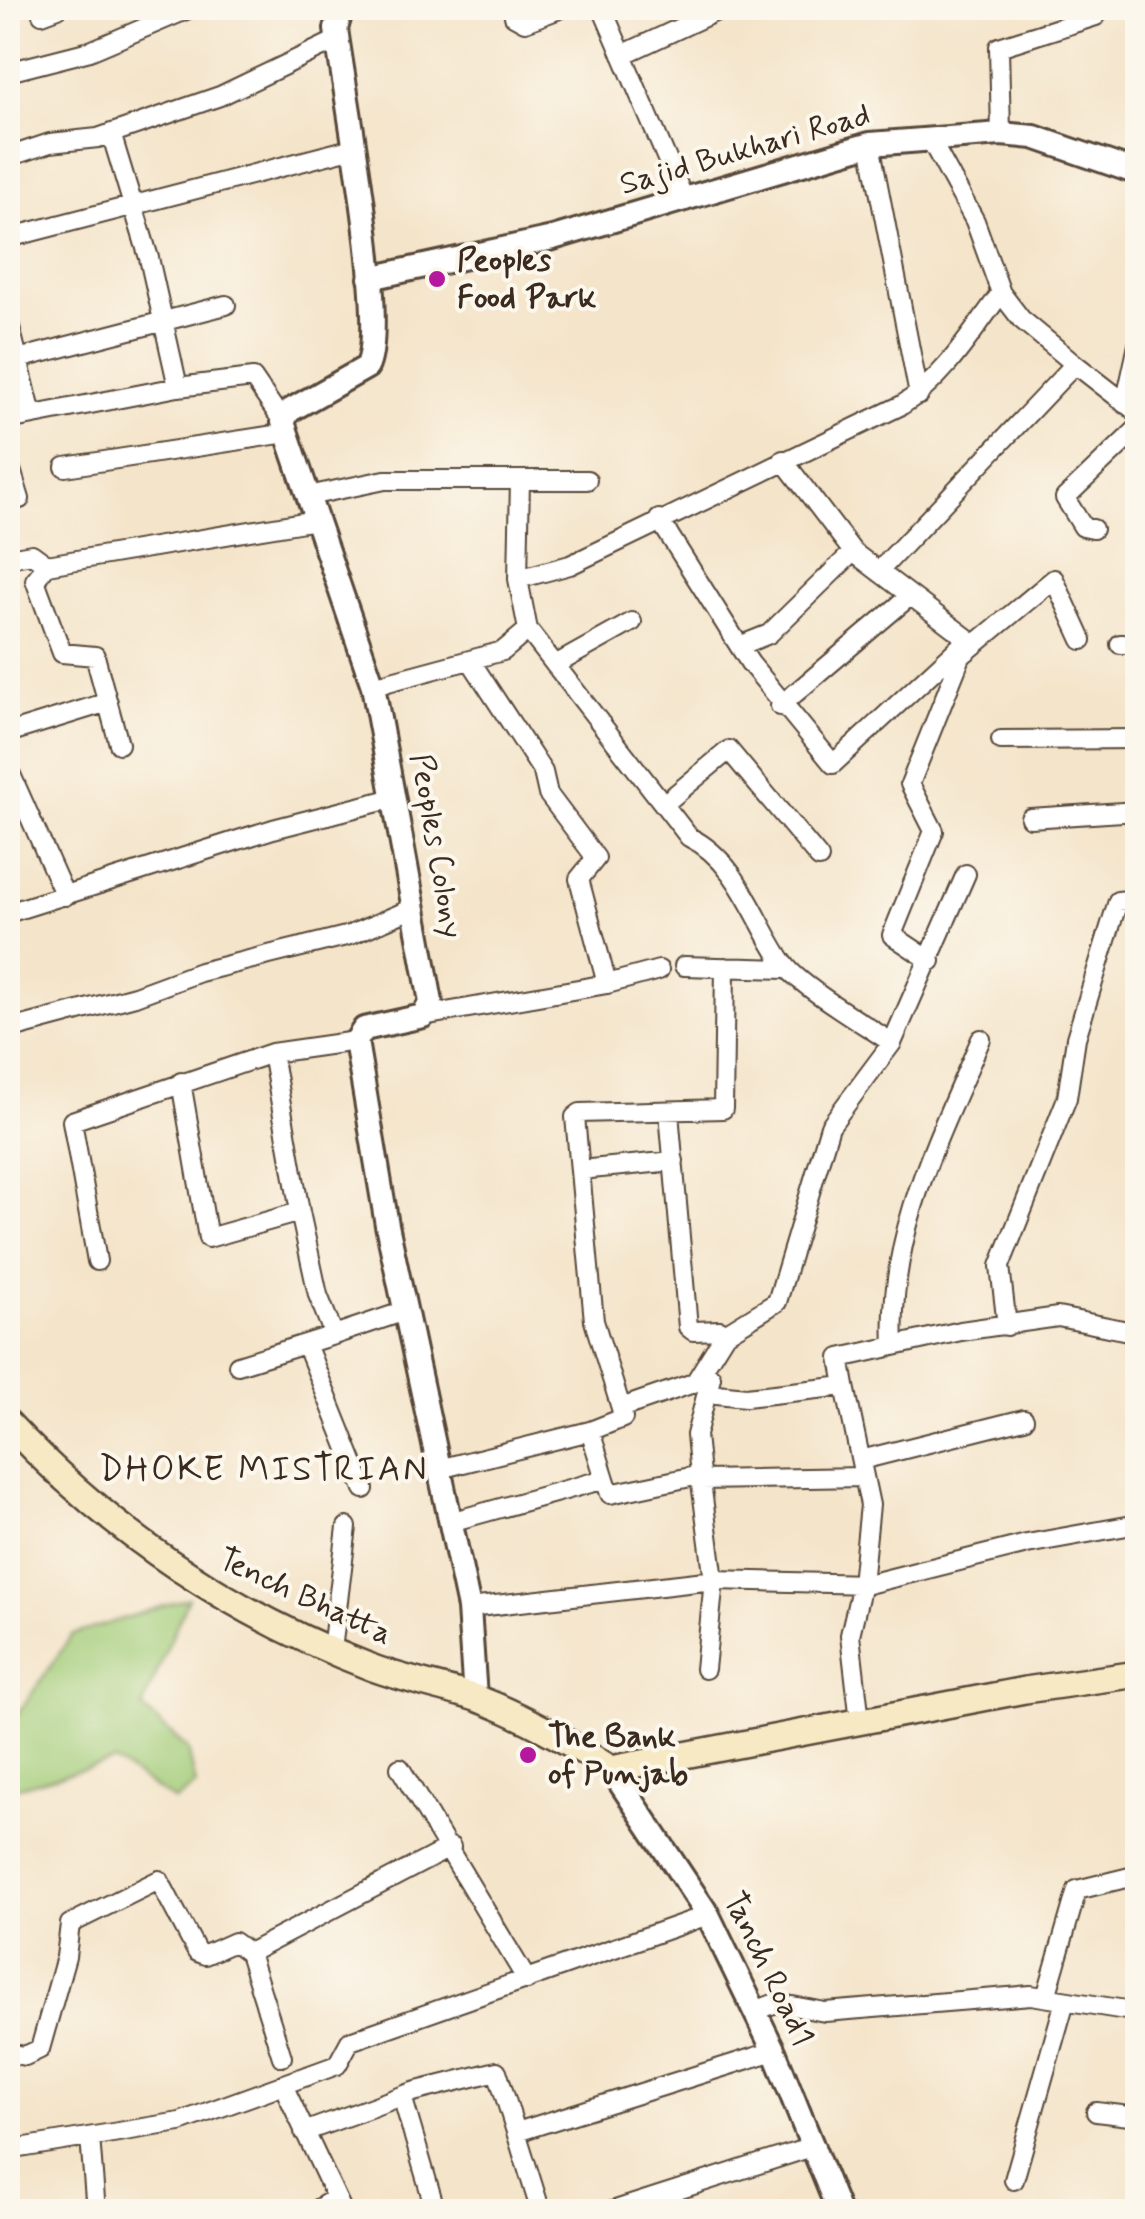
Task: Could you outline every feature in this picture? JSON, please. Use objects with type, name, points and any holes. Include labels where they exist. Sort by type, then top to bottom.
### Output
[{"type":"main road","name":"Tench Bhatta","points":[[8,1423],[52,1472],[140,1544],[239,1606],[375,1669],[475,1698],[526,1718],[611,1769]]},
{"type":"main road","points":[[611,1769],[860,1721],[1138,1674]]},
{"type":"street","points":[[8,72],[90,51],[192,8]]},
{"type":"street","points":[[285,427],[289,411],[367,366],[373,355],[370,278],[338,40],[342,8]]},
{"type":"street","points":[[514,8],[514,16],[525,22],[562,8]]},
{"type":"street","points":[[602,8],[684,201]]},
{"type":"street","points":[[622,56],[723,8]]},
{"type":"street","points":[[1001,134],[999,47],[1096,16]]},
{"type":"street","points":[[8,157],[50,142],[111,133],[220,96],[338,40]]},
{"type":"street","points":[[111,133],[134,205],[178,387]]},
{"type":"street","name":"Sajid Bukhari Road","points":[[370,278],[553,238],[870,144],[1001,134],[1057,142],[1138,173]]},
{"type":"street","points":[[930,139],[974,220],[1001,293],[1021,319],[1132,408]]},
{"type":"street","points":[[870,144],[919,395]]},
{"type":"street","points":[[8,238],[354,148]]},
{"type":"street","points":[[518,579],[570,565],[659,519],[883,416],[919,395],[957,354],[1001,293]]},
{"type":"street","points":[[18,359],[226,305]]},
{"type":"street","points":[[8,319],[32,415]]},
{"type":"street","points":[[1132,408],[1138,344]]},
{"type":"street","points":[[879,571],[1075,364]]},
{"type":"street","points":[[8,420],[178,387],[253,378],[285,427]]},
{"type":"street","points":[[65,467],[285,427]]},
{"type":"street","name":"Peoples Colony","points":[[285,427],[372,686],[431,1002],[424,1016]]},
{"type":"street","points":[[1093,529],[1082,527],[1065,498],[1138,428]]},
{"type":"street","points":[[8,460],[20,499]]},
{"type":"street","points":[[784,460],[853,552],[910,596],[964,648]]},
{"type":"street","points":[[308,496],[385,480],[587,480]]},
{"type":"street","points":[[520,480],[518,579],[528,630],[664,804],[743,890],[787,968],[892,1043]]},
{"type":"street","points":[[659,519],[780,706],[833,764],[964,648],[1054,580],[1082,640]]},
{"type":"street","points":[[119,744],[92,653],[71,656],[62,652],[34,580],[46,564],[316,520]]},
{"type":"street","points":[[739,646],[769,634],[853,552]]},
{"type":"street","points":[[8,558],[32,554],[46,564]]},
{"type":"street","points":[[780,706],[910,596]]},
{"type":"street","points":[[555,665],[632,622]]},
{"type":"street","points":[[372,686],[503,652],[528,630]]},
{"type":"street","points":[[931,961],[892,935],[934,831],[910,784],[964,648]]},
{"type":"street","points":[[470,660],[543,772],[548,794],[596,858],[579,879],[608,984]]},
{"type":"street","points":[[8,732],[108,702]]},
{"type":"street","points":[[1000,740],[1138,739]]},
{"type":"street","points":[[664,804],[728,750],[819,858]]},
{"type":"street","points":[[10,779],[65,896]]},
{"type":"street","points":[[8,913],[272,829],[394,798]]},
{"type":"street","points":[[1030,818],[1138,811]]},
{"type":"street","points":[[705,1669],[714,1580],[696,1435],[701,1388],[725,1334],[778,1302],[830,1126],[892,1043],[966,874]]},
{"type":"street","points":[[1006,1326],[1000,1266],[1068,1098],[1076,1038],[1118,901],[1138,899]]},
{"type":"street","points":[[8,1030],[135,996],[200,972],[350,935],[414,908]]},
{"type":"street","points":[[684,966],[787,968]]},
{"type":"street","points":[[439,1469],[590,1431],[624,1418],[594,1321],[576,1114],[723,1109],[725,968]]},
{"type":"street","points":[[475,1698],[469,1608],[405,1311],[356,1041],[364,1029],[608,984],[659,970]]},
{"type":"street","points":[[894,1346],[892,1294],[904,1239],[922,1178],[982,1039]]},
{"type":"street","points":[[98,1261],[72,1121],[272,1053],[356,1041]]},
{"type":"street","points":[[272,1053],[318,1295],[334,1335]]},
{"type":"street","points":[[181,1082],[208,1238],[300,1212]]},
{"type":"street","points":[[669,1113],[688,1327],[693,1332],[720,1330],[725,1334]]},
{"type":"street","points":[[580,1170],[674,1161]]},
{"type":"street","points":[[238,1365],[405,1311]]},
{"type":"street","points":[[860,1721],[850,1635],[862,1584],[870,1505],[840,1358],[1058,1316],[1138,1333]]},
{"type":"street","points":[[306,1344],[364,1488]]},
{"type":"street","points":[[622,1408],[701,1388],[746,1397],[845,1386]]},
{"type":"street","points":[[590,1431],[610,1494],[701,1477],[863,1469],[1024,1419]]},
{"type":"street","points":[[450,1522],[605,1479]]},
{"type":"street","points":[[469,1608],[714,1580],[862,1584],[1027,1544],[1138,1524]]},
{"type":"street","points":[[332,1650],[347,1527]]},
{"type":"street","points":[[400,1768],[528,1980]]},
{"type":"street","name":"Tanch Road1","points":[[611,1769],[708,1915],[774,2051],[839,2212]]},
{"type":"street","points":[[249,1953],[451,1847]]},
{"type":"street","points":[[1014,2180],[1077,1890],[1138,1875]]},
{"type":"street","points":[[8,2053],[33,2055],[40,2049],[66,1957],[70,1924],[153,1881],[162,1883],[182,1932],[197,1952],[204,1954],[234,1942],[249,1953],[282,2057]]},
{"type":"street","points":[[8,2150],[180,2122],[338,2065],[350,2041],[708,1915]]},
{"type":"street","points":[[755,2011],[776,2003],[825,2012],[1055,1999],[1138,2012]]},
{"type":"street","points":[[520,2131],[774,2051]]},
{"type":"street","points":[[304,2132],[402,2096],[497,2071],[520,2131],[542,2212]]},
{"type":"street","points":[[283,2084],[339,2205],[312,2212]]},
{"type":"street","points":[[402,2096],[436,2212]]},
{"type":"street","points":[[1096,2112],[1138,2117]]},
{"type":"street","points":[[90,2137],[96,2212]]},
{"type":"street","points":[[609,2212],[815,2146]]},
{"type":"green space","points":[[188,1598],[142,1708],[188,1749],[196,1785],[175,1801],[113,1761],[8,1790],[8,1728],[72,1635]]},
{"type":"place","name":"Peoples Food Park","points":[[437,279]]},
{"type":"place","name":"The Bank of Punjab","points":[[528,1755]]},
{"type":"district","name":"DHOKE MISTRIAN","points":[[264,1470]]}]
